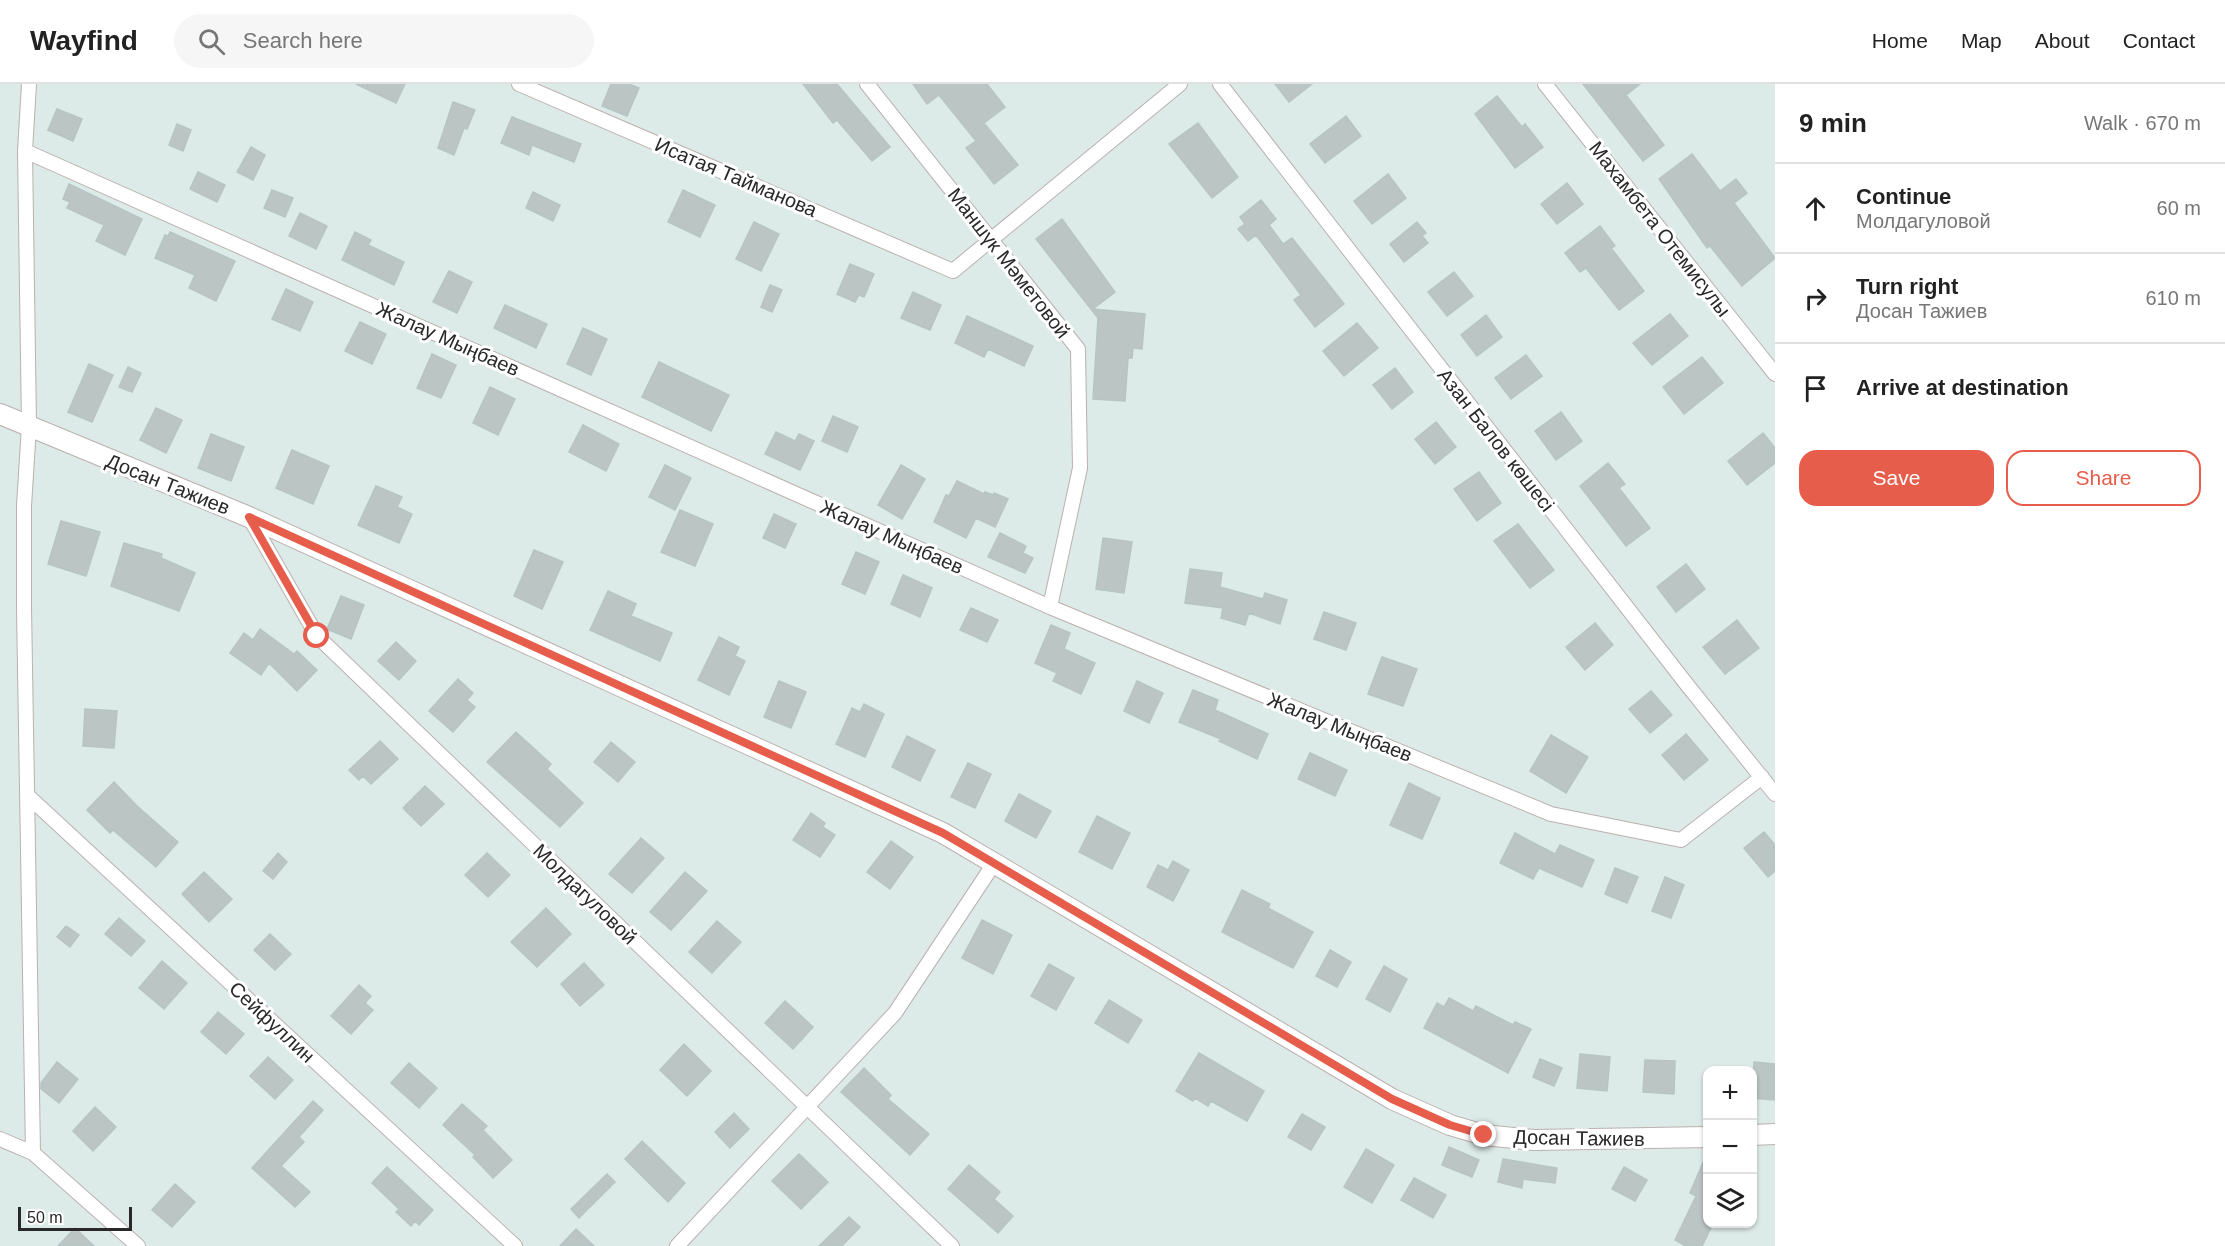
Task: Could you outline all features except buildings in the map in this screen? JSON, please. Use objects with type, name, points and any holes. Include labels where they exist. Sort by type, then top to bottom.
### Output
[{"type":"street","points":[[29,84],[25,151],[29,426],[24,506],[33,1153]]},
{"type":"street","name":"Исатая Тайманова","points":[[519,84],[953,271],[990,239]]},
{"type":"street","name":"Маншүк Мәметовой","points":[[867,84],[1078,350],[1080,468],[1050,607]]},
{"type":"street","points":[[990,239],[1180,84]]},
{"type":"street","name":"Азан Балов көшесі","points":[[1220,84],[1673,668],[1775,794]]},
{"type":"street","name":"Махамбета Отемисулы","points":[[1545,84],[1775,374]]},
{"type":"street","name":"Жалау Мыңбаев","points":[[25,151],[1050,607],[1551,814],[1681,840],[1762,777]]},
{"type":"street","name":"Досан Тажиев","points":[[0,414],[249,517],[943,833],[1392,1099],[1450,1125],[1484,1135],[1534,1140],[1703,1137]]},
{"type":"street","name":"Молдагуловой","points":[[249,517],[317,636],[952,1246]]},
{"type":"street","name":"Сейфуллин","points":[[29,797],[515,1246]]},
{"type":"street","points":[[677,1246],[895,1013],[995,862]]},
{"type":"street","points":[[1757,1135],[1775,1134]]},
{"type":"street","points":[[0,1139],[33,1153],[138,1246]]},
{"type":"route","points":[[317,636],[249,517],[943,833],[1392,1099],[1450,1125],[1484,1135]]}]
